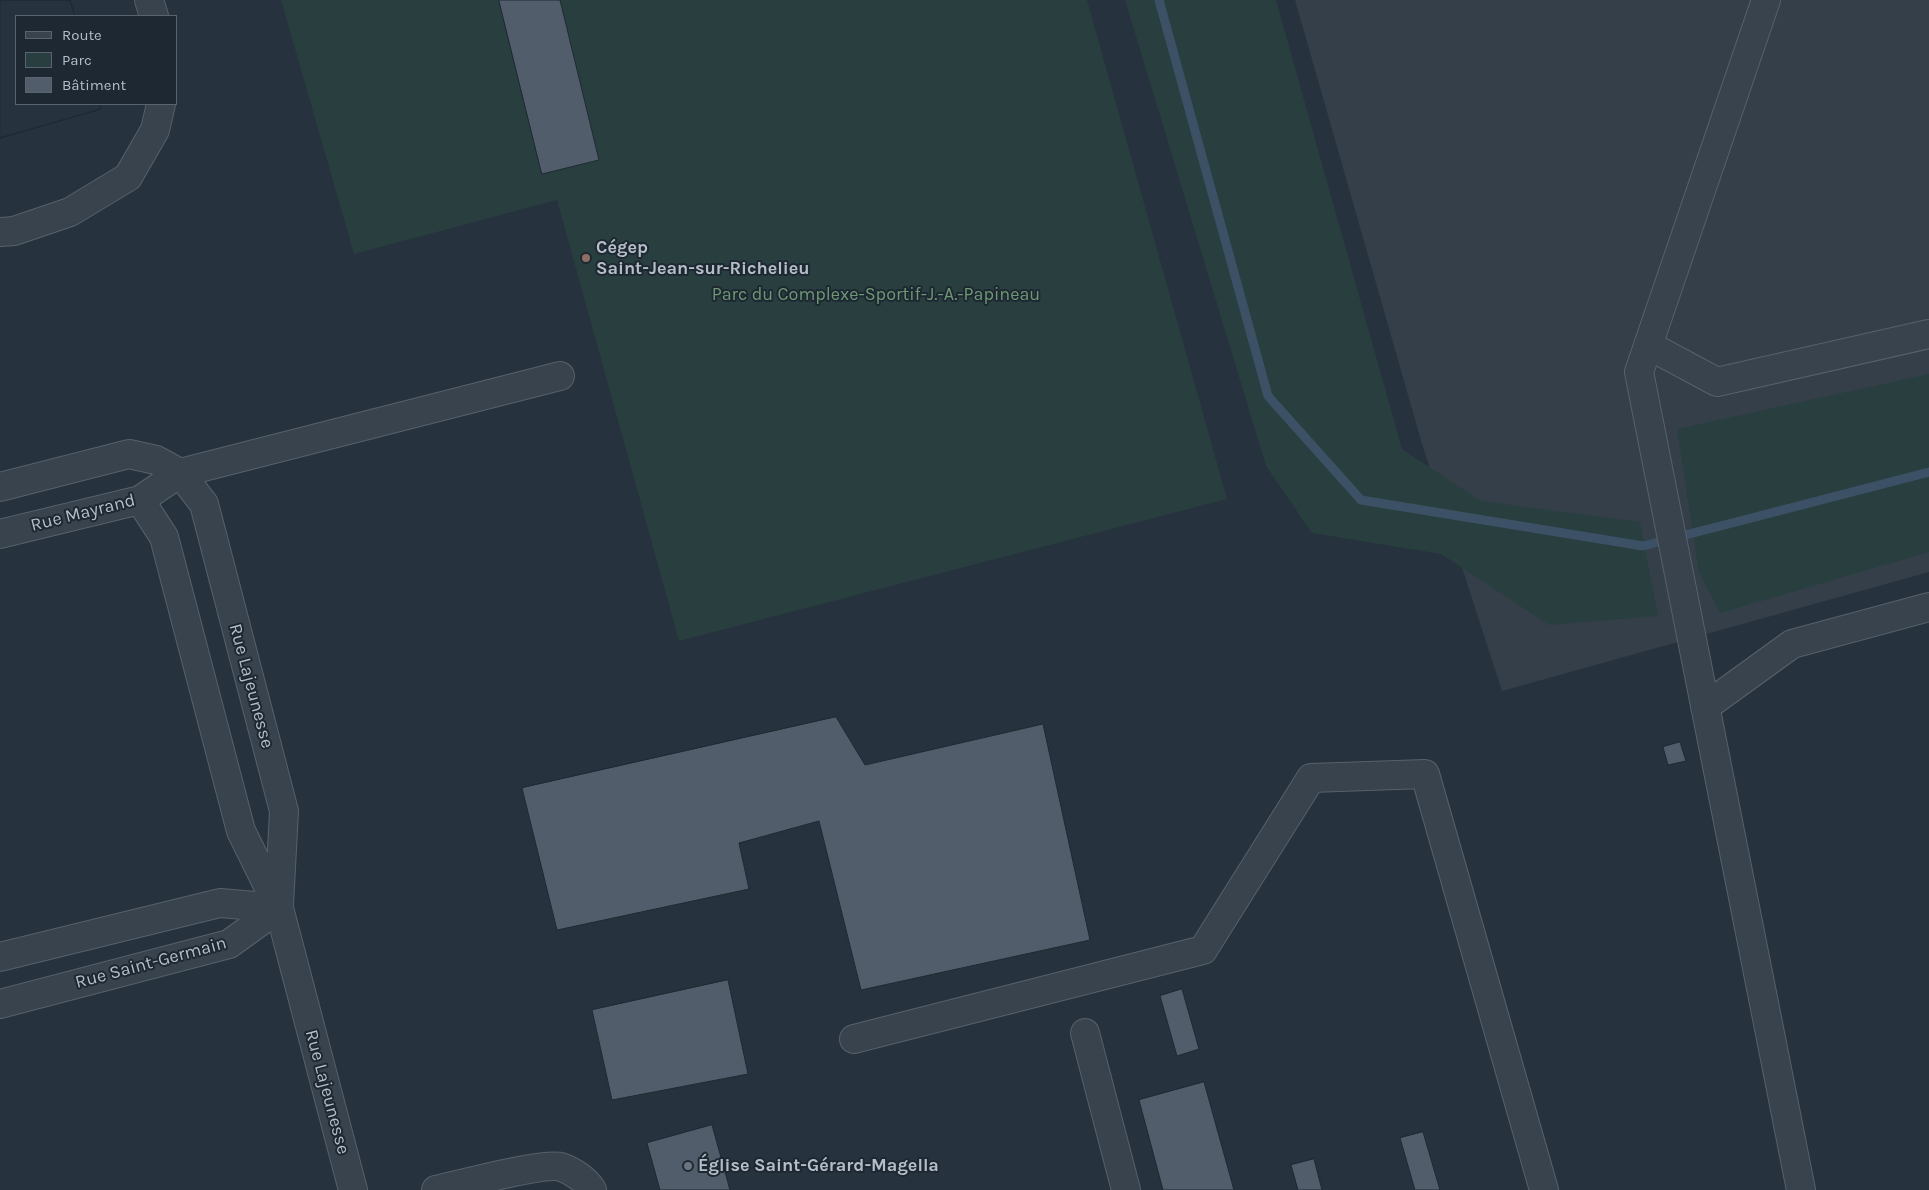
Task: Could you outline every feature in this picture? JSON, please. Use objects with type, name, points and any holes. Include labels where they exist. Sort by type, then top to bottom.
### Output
[{"type":"street","points":[[149,0],[154,15]]},
{"type":"street","points":[[1766,0],[1638,372],[1802,1190]]},
{"type":"street","points":[[0,232],[14,231],[70,212],[128,177],[156,130],[161,105]]},
{"type":"street","points":[[1648,346],[1717,382],[1929,334]]},
{"type":"street","name":"Rue Mayrand","points":[[0,534],[140,500],[180,473],[560,376]]},
{"type":"street","points":[[0,487],[129,454],[156,460],[180,473]]},
{"type":"street","name":"Rue Lajeunesse","points":[[180,473],[204,504],[284,811],[278,908]]},
{"type":"street","name":"Rue Lajeunesse","points":[[140,500],[164,537],[240,831],[278,908],[353,1190]]},
{"type":"street","points":[[1705,707],[1792,644],[1929,607]]},
{"type":"street","points":[[854,1039],[1203,950],[1312,778],[1424,774],[1544,1190]]},
{"type":"street","points":[[0,957],[220,903],[278,908]]},
{"type":"street","name":"Rue Saint-Germain","points":[[0,1004],[230,944],[278,908]]},
{"type":"street","points":[[1085,1033],[1126,1190]]},
{"type":"street","points":[[436,1190],[515,1172],[560,1167],[587,1182],[592,1190]]},
{"type":"shaded area","points":[[1295,0],[1929,0],[1929,572],[1502,691],[1422,444]]},
{"type":"green space","name":"Parc du Complexe-Sportif-J.-A.-Papineau","points":[[281,0],[1087,0],[1227,499],[679,641],[557,200],[354,254]]},
{"type":"green space","points":[[1125,0],[1276,0],[1402,449],[1481,501],[1640,522],[1658,616],[1549,625],[1441,554],[1312,533],[1266,466]]},
{"type":"green space","points":[[1929,374],[1929,552],[1720,613],[1699,573],[1677,429]]},
{"type":"building","points":[[0,0],[70,0],[75,15],[15,15],[15,105],[100,105],[101,109],[0,138]]},
{"type":"building","points":[[0,0],[70,0],[75,15],[15,15],[15,105],[100,105],[101,109],[0,138]]},
{"type":"building","points":[[499,0],[560,0],[599,160],[542,174]]},
{"type":"building","points":[[836,717],[865,765],[1043,724],[1090,940],[861,990],[819,821],[739,843],[749,889],[557,930],[522,788]]},
{"type":"building","points":[[1680,742],[1686,761],[1668,765],[1663,747]]},
{"type":"building","points":[[728,980],[748,1074],[612,1100],[592,1010]]},
{"type":"building","points":[[1182,989],[1199,1049],[1177,1056],[1160,996]]},
{"type":"building","points":[[1204,1082],[1234,1190],[1163,1190],[1139,1100]]},
{"type":"building","name":"Église Saint-Gérard-Magella","points":[[712,1125],[730,1190],[660,1190],[647,1143]]},
{"type":"building","points":[[1423,1132],[1440,1190],[1415,1190],[1400,1138]]},
{"type":"building","points":[[1314,1159],[1322,1190],[1298,1190],[1291,1165]]},
{"type":"waterway","points":[[1159,0],[1268,396],[1361,500],[1643,546],[1929,472]]},
{"type":"place","name":"Cégep Saint-Jean-sur-Richelieu","points":[[586,258]]},
{"type":"place","name":"Église Saint-Gérard-Magella","points":[[688,1166]]}]
